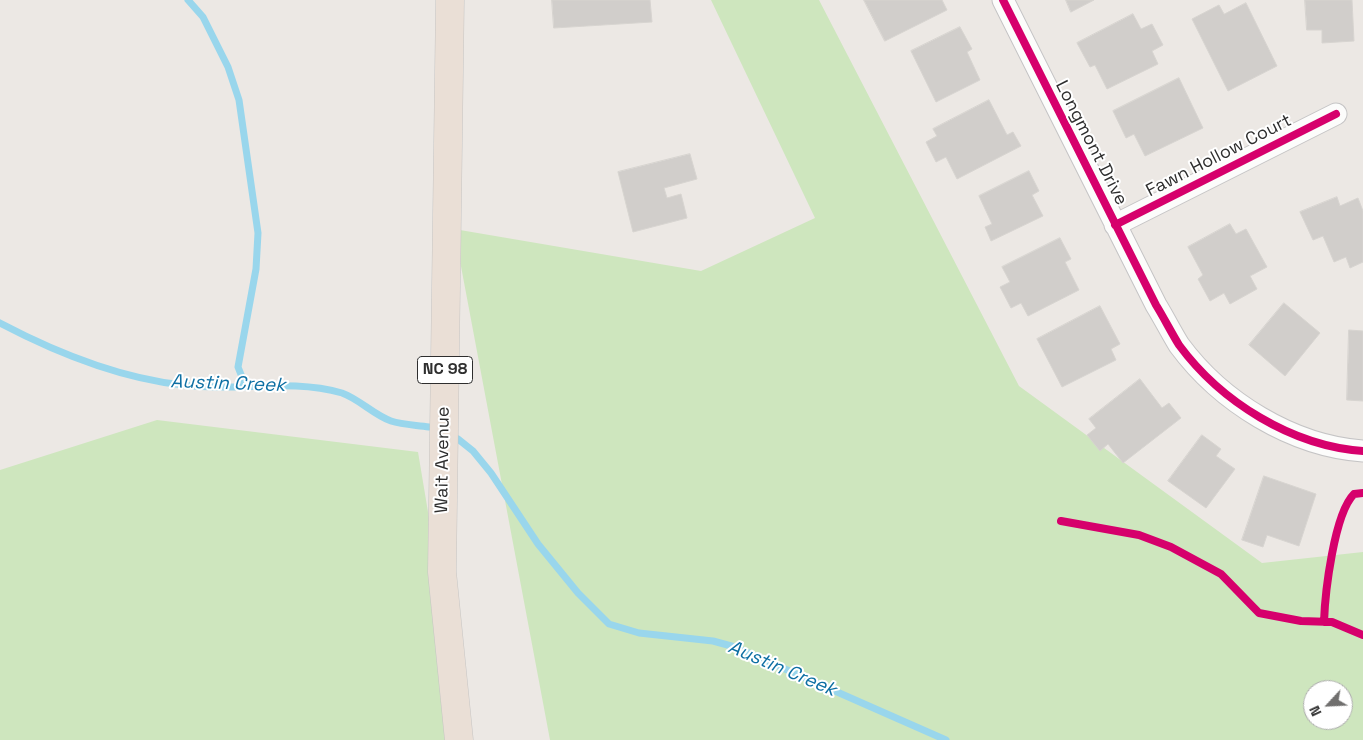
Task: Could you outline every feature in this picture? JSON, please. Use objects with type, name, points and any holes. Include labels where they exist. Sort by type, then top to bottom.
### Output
[{"type":"highway","name":"Wait Avenue","points":[[450,0],[442,572],[459,740]]},
{"type":"street","name":"Longmont Drive","points":[[1002,0],[1156,305],[1180,345],[1207,375],[1240,405],[1275,425],[1313,441],[1363,451]]},
{"type":"street","name":"Fawn Hollow Court","points":[[1115,225],[1336,114]]},
{"type":"green space","points":[[711,0],[819,0],[1019,386],[1262,563],[1363,552],[1363,740],[550,740],[454,229],[701,271],[815,218]]},
{"type":"green space","points":[[157,420],[418,452],[466,740],[0,740],[0,470]]},
{"type":"building","points":[[552,0],[650,0],[652,22],[554,28]]},
{"type":"building","points":[[864,0],[942,0],[947,10],[885,41]]},
{"type":"building","points":[[1066,0],[1094,0],[1071,12]]},
{"type":"building","points":[[1305,0],[1352,0],[1354,41],[1322,43],[1322,30],[1307,30]]},
{"type":"building","points":[[1246,3],[1277,66],[1228,91],[1192,19],[1219,5],[1224,14]]},
{"type":"building","points":[[1133,14],[1141,29],[1152,24],[1163,45],[1152,51],[1158,64],[1107,89],[1095,65],[1090,67],[1077,43]]},
{"type":"building","points":[[960,27],[972,49],[967,52],[980,80],[936,102],[911,51]]},
{"type":"building","points":[[1179,78],[1203,128],[1145,156],[1134,134],[1126,138],[1113,111]]},
{"type":"building","points":[[989,100],[1007,135],[1013,132],[1021,146],[957,179],[946,157],[936,162],[926,142],[937,136],[933,129]]},
{"type":"building","points":[[690,154],[697,179],[664,188],[667,198],[681,194],[687,218],[633,232],[618,172]]},
{"type":"building","points":[[1029,171],[1039,191],[1032,195],[1043,216],[991,241],[985,227],[992,224],[979,196]]},
{"type":"building","points":[[1337,197],[1340,206],[1358,198],[1363,211],[1363,262],[1350,268],[1346,257],[1334,262],[1323,236],[1313,240],[1300,212]]},
{"type":"building","points":[[1230,224],[1236,234],[1246,229],[1267,267],[1250,276],[1257,289],[1230,304],[1224,293],[1210,301],[1198,279],[1203,275],[1188,247]]},
{"type":"building","points":[[1060,238],[1071,259],[1065,262],[1079,290],[1028,316],[1021,303],[1011,308],[1000,287],[1010,282],[1002,267]]},
{"type":"building","points":[[1284,303],[1320,333],[1285,376],[1249,345]]},
{"type":"building","points":[[1100,306],[1120,344],[1111,349],[1116,360],[1062,387],[1037,339]]},
{"type":"building","points":[[1349,330],[1363,331],[1363,401],[1347,400]]},
{"type":"building","points":[[1140,379],[1162,408],[1169,403],[1181,418],[1123,463],[1108,444],[1100,451],[1087,435],[1096,428],[1089,419]]},
{"type":"building","points":[[1202,435],[1221,449],[1216,456],[1235,469],[1206,508],[1168,481]]},
{"type":"building","points":[[1264,476],[1316,494],[1299,546],[1267,535],[1263,547],[1242,540]]},
{"type":"waterway","points":[[188,0],[203,17],[228,67],[239,100],[258,233],[256,269],[238,367],[246,387]]},
{"type":"waterway","name":"Austin Creek","points":[[0,323],[66,354],[135,377],[203,387],[302,386],[322,389],[342,393],[391,421],[429,427]]},
{"type":"waterway","name":"Austin Creek","points":[[458,439],[473,451],[491,473],[538,544],[578,593],[609,624],[639,633],[713,641],[735,647],[946,740]]},
{"type":"cycle path","points":[[1003,0],[1156,305],[1179,345],[1215,385],[1260,418],[1310,440],[1336,447],[1363,451]]},
{"type":"cycle path","points":[[1115,225],[1336,114]]},
{"type":"cycle path","points":[[1324,622],[1332,555],[1341,518],[1354,494],[1363,493]]},
{"type":"cycle path","points":[[1061,521],[1139,535],[1171,547],[1221,574],[1259,613],[1301,621],[1332,622],[1363,635]]}]
